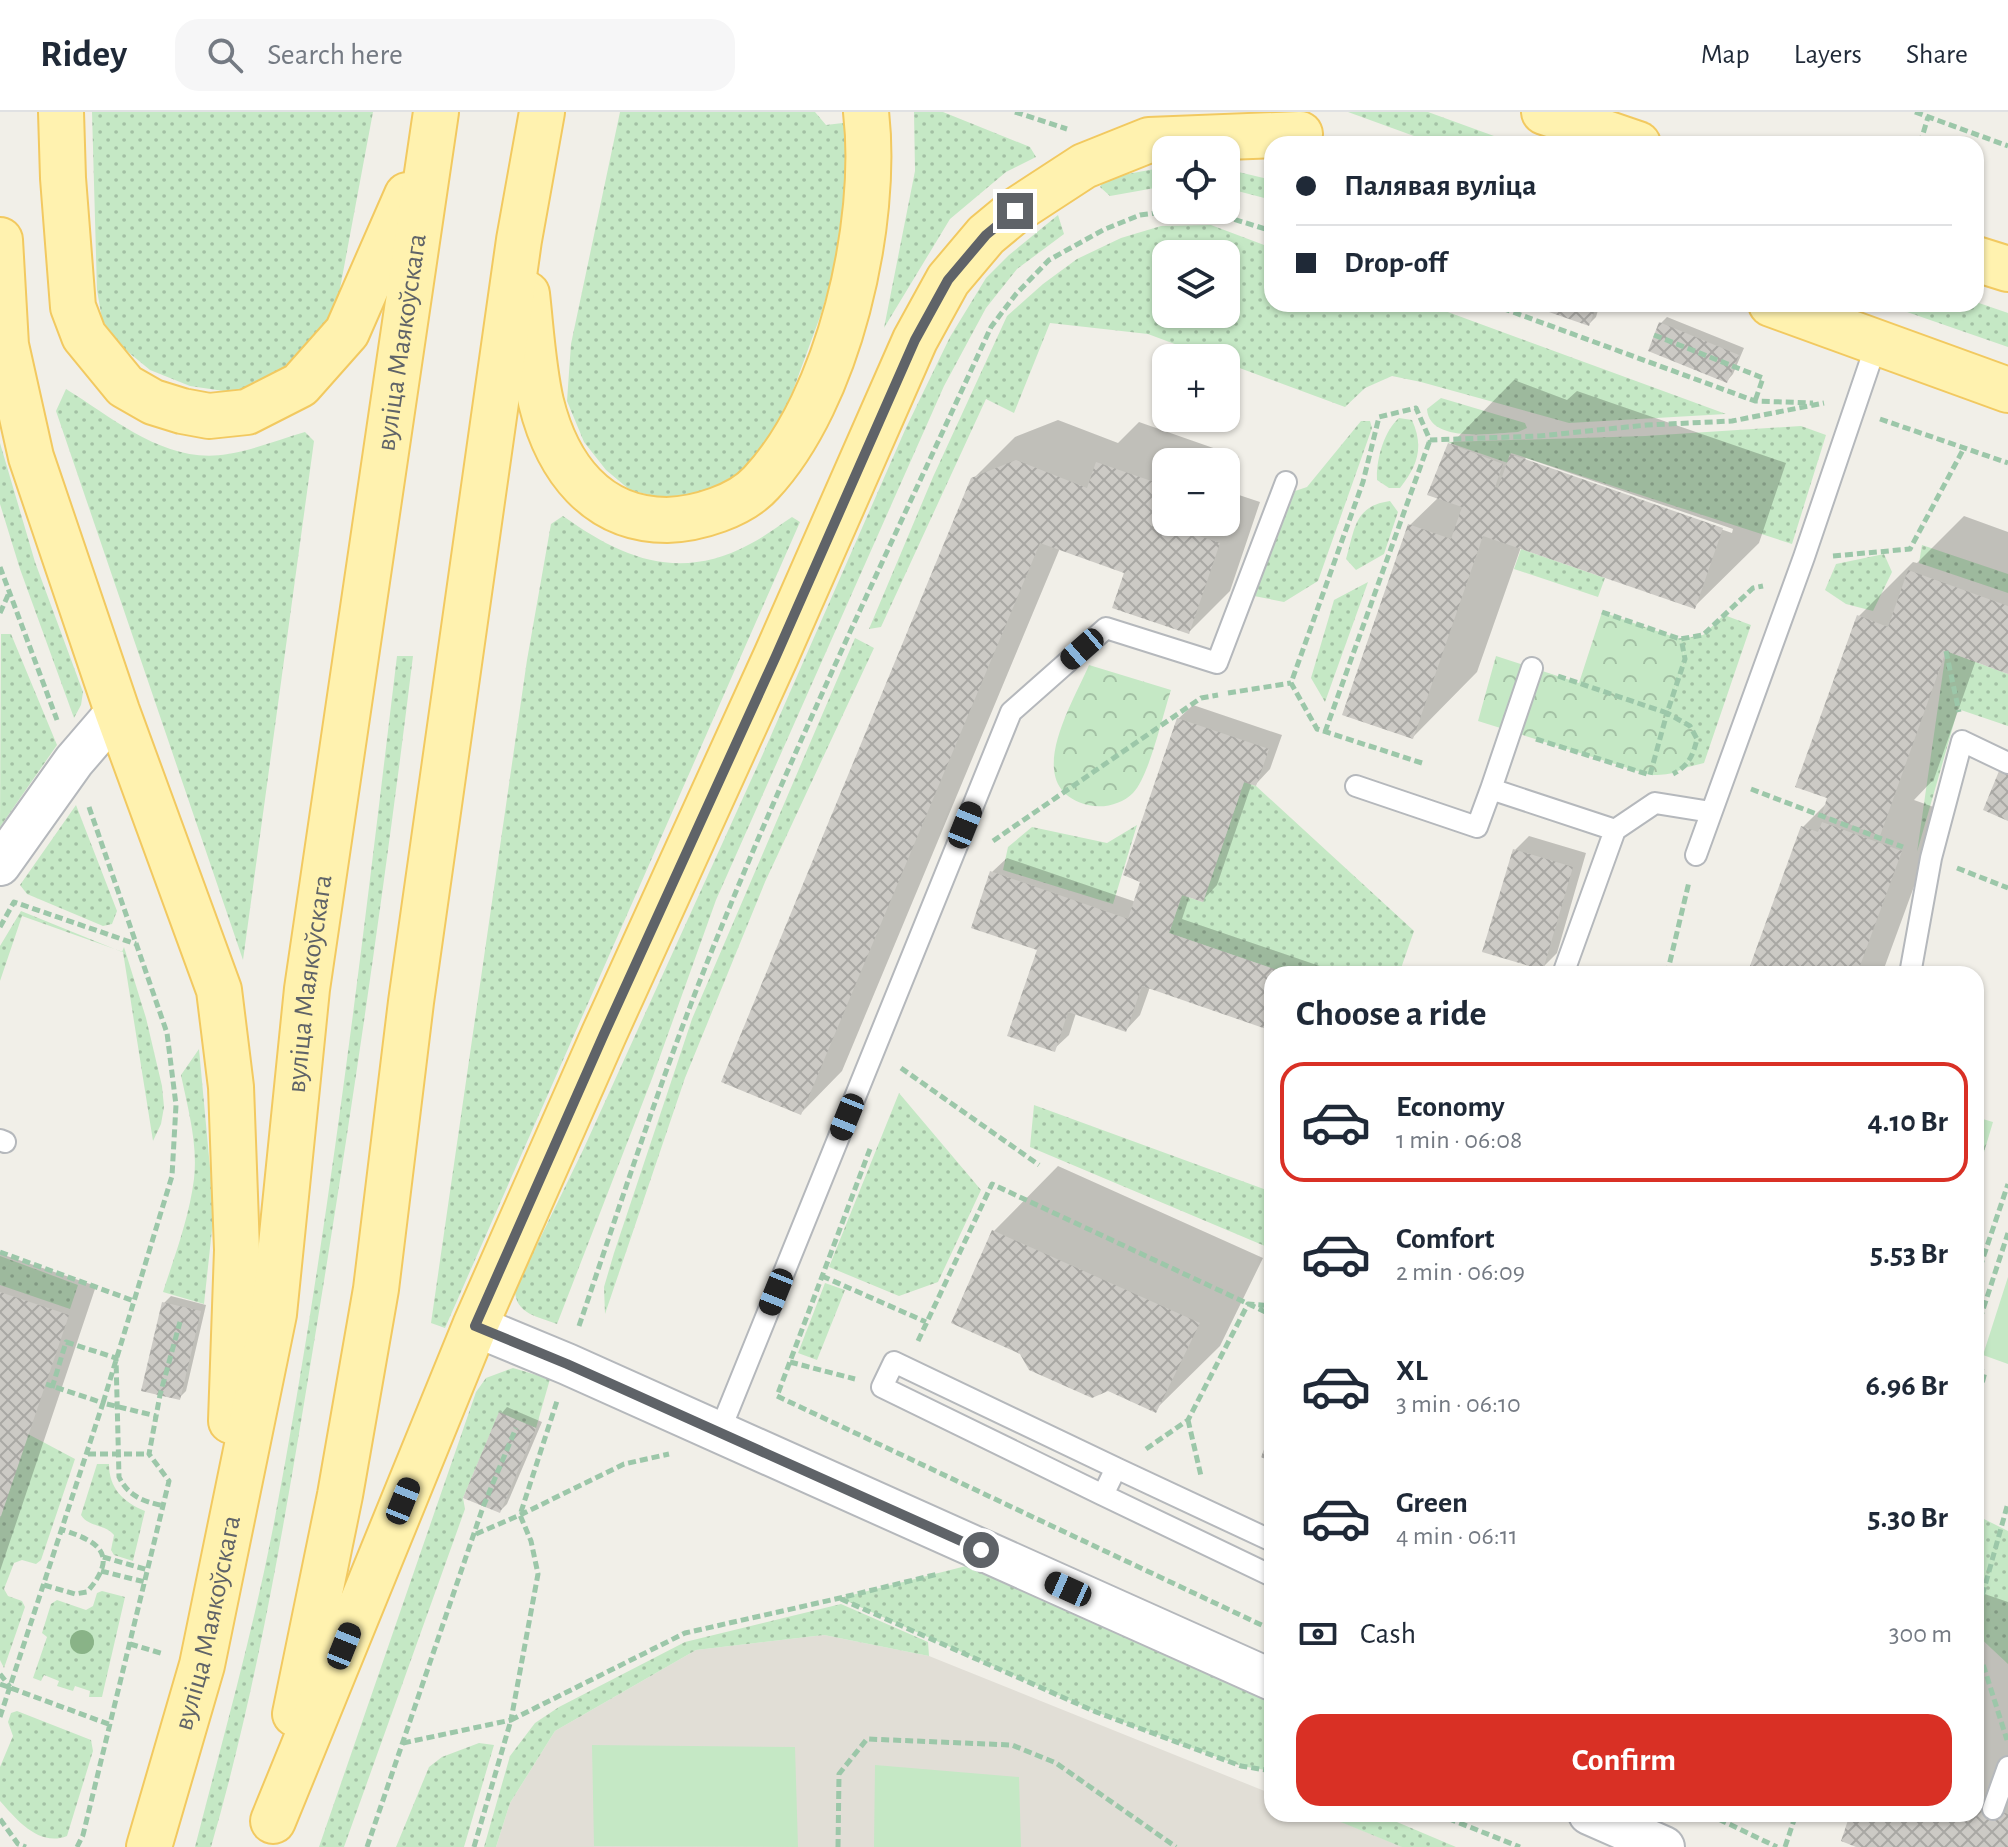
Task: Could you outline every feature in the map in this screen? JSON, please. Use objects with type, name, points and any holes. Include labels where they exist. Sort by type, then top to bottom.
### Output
[{"type":"main road","points":[[61,112],[73,307],[84,336],[125,386],[153,402],[209,416],[247,412],[300,385],[347,332],[433,129]]},
{"type":"main road","points":[[268,1834],[340,1495],[376,1289],[411,1002],[519,240],[542,112]]},
{"type":"main road","points":[[519,240],[541,403],[560,452],[581,486],[604,503],[646,520],[681,519],[715,512],[759,486],[781,459],[804,424],[839,338],[861,248],[868,187],[866,112]]},
{"type":"main road","points":[[1242,112],[1306,136]]},
{"type":"main road","points":[[1544,112],[1614,136]]},
{"type":"main road","name":"вуліца Маякоўскага","points":[[149,1847],[202,1665],[274,1314],[307,989],[433,129]]},
{"type":"main road","points":[[268,1834],[475,1326],[908,355],[948,280],[986,235],[1015,211],[1084,166],[1149,140],[1264,139]]},
{"type":"main road","points":[[0,240],[6,345],[31,457],[117,711],[219,990],[231,1087],[237,1250],[226,1555]]},
{"type":"main road","points":[[1984,262],[2008,269]]},
{"type":"main road","points":[[1793,312],[2008,390]]},
{"type":"street","points":[[0,865],[74,761],[117,711]]},
{"type":"street","points":[[475,1326],[567,1364],[1264,1676]]},
{"type":"street","points":[[1607,1822],[1664,1847]]},
{"type":"lane","points":[[1696,855],[1804,557],[1877,342]]},
{"type":"lane","points":[[719,1433],[1011,712],[1106,628],[1217,663],[1286,482]]},
{"type":"lane","points":[[1356,786],[1477,827],[1532,668]]},
{"type":"lane","points":[[1911,966],[1931,858],[1962,741],[2008,763]]},
{"type":"lane","points":[[1491,789],[1615,830]]},
{"type":"lane","points":[[1566,966],[1615,830],[1655,803],[1711,812]]},
{"type":"lane","points":[[1264,1537],[894,1362],[882,1387],[1264,1572]]},
{"type":"lane","points":[[1103,1495],[1116,1468]]},
{"type":"lane","points":[[1993,1809],[2008,1767]]},
{"type":"path","points":[[1015,112],[1068,129]]},
{"type":"path","points":[[1915,112],[1980,136]]},
{"type":"path","points":[[1922,136],[1928,117]]},
{"type":"path","points":[[1984,137],[2008,146]]},
{"type":"path","points":[[577,1333],[666,1069],[718,933],[775,800],[991,327],[1016,294],[1049,260],[1103,230],[1140,215],[1207,211],[1264,229]]},
{"type":"path","points":[[1513,312],[1755,401],[1825,403],[2008,463]]},
{"type":"path","points":[[1654,335],[1763,378],[1755,401]]},
{"type":"path","points":[[1430,440],[1539,436],[1647,425],[1732,421],[1825,403]]},
{"type":"path","points":[[1325,732],[1430,440],[1416,408],[1379,417],[1363,482],[1291,683],[1317,729],[1325,732],[1422,763]]},
{"type":"path","points":[[1804,557],[1910,549],[1964,448]]},
{"type":"path","points":[[0,567],[62,733]]},
{"type":"path","points":[[1602,612],[1681,638],[1703,635],[1753,588]]},
{"type":"path","points":[[0,613],[9,593]]},
{"type":"path","points":[[1650,775],[1685,659],[1681,638]]},
{"type":"path","points":[[1946,651],[1962,741]]},
{"type":"path","points":[[1511,732],[1650,775],[1671,775],[1684,768],[1693,756],[1697,739],[1690,726],[1667,713],[1532,668]]},
{"type":"path","points":[[985,846],[1201,698],[1291,683]]},
{"type":"path","points":[[1723,778],[2008,888]]},
{"type":"path","points":[[0,1717],[88,1454],[172,1176],[176,1105],[167,1033],[85,795]]},
{"type":"path","points":[[1669,966],[1696,855]]},
{"type":"path","points":[[0,927],[14,902],[137,944]]},
{"type":"path","points":[[895,1083],[906,1053]]},
{"type":"path","points":[[901,1068],[1039,1165]]},
{"type":"path","points":[[872,1142],[777,1396],[1264,1626]]},
{"type":"path","points":[[905,1367],[992,1184],[1264,1311]]},
{"type":"path","points":[[1984,1255],[2008,1184]]},
{"type":"path","points":[[1984,1306],[2008,1233]]},
{"type":"path","points":[[0,1252],[134,1301]]},
{"type":"path","points":[[822,1276],[926,1322]]},
{"type":"path","points":[[1248,1304],[1264,1305]]},
{"type":"path","points":[[1142,1452],[1188,1420],[1248,1304]]},
{"type":"path","points":[[77,1847],[83,1835],[111,1725],[169,1481],[149,1454],[180,1322]]},
{"type":"path","points":[[52,1388],[66,1342],[116,1358]]},
{"type":"path","points":[[116,1358],[119,1477],[125,1490],[136,1498],[164,1506]]},
{"type":"path","points":[[790,1362],[882,1387]]},
{"type":"path","points":[[46,1384],[156,1416]]},
{"type":"path","points":[[474,1847],[511,1720],[538,1574],[531,1541],[520,1515],[559,1392]]},
{"type":"path","points":[[1188,1420],[1202,1481]]},
{"type":"path","points":[[367,1847],[483,1507],[516,1428]]},
{"type":"path","points":[[88,1454],[149,1454]]},
{"type":"path","points":[[476,1534],[624,1464]]},
{"type":"path","points":[[1984,1589],[2008,1503]]},
{"type":"path","points":[[44,1585],[75,1594],[87,1592],[101,1571],[100,1548],[90,1539],[63,1530]]},
{"type":"path","points":[[102,1557],[148,1570]]},
{"type":"path","points":[[101,1571],[145,1582]]},
{"type":"path","points":[[403,1743],[511,1720],[685,1633],[941,1573]]},
{"type":"path","points":[[840,1598],[1096,1712],[1241,1766],[1264,1770]]},
{"type":"path","points":[[1984,1667],[2008,1742]]},
{"type":"path","points":[[0,1674],[10,1688]]},
{"type":"path","points":[[0,1684],[111,1725]]},
{"type":"path","points":[[838,1847],[839,1774],[867,1739],[1012,1745],[1056,1763],[1176,1847]]},
{"type":"path","points":[[0,1819],[18,1844],[26,1847]]},
{"type":"path","points":[[1457,1822],[1520,1847]]},
{"type":"path","points":[[1725,1822],[1777,1847]]},
{"type":"path","points":[[1785,1847],[1793,1822]]},
{"type":"shaded area","points":[[824,1635],[929,1656],[1264,1791],[1264,1822],[1342,1822],[1403,1847],[496,1847],[510,1803],[555,1731],[696,1650]]},
{"type":"green space","points":[[92,112],[373,112],[336,310],[298,365],[237,393],[190,386],[150,370],[116,342],[102,319],[97,290]]},
{"type":"green space","points":[[620,112],[815,112],[826,125],[851,122],[848,223],[821,314],[777,434],[730,485],[699,498],[669,500],[630,490],[606,470],[584,442],[567,401],[571,344]]},
{"type":"green space","points":[[914,112],[943,112],[1030,147],[1036,157],[1006,172],[950,219],[884,328],[915,171]]},
{"type":"green space","points":[[1348,112],[1428,112],[1494,136],[1414,136]]},
{"type":"green space","points":[[1152,170],[1152,188],[1110,196],[1100,187],[1105,178]]},
{"type":"green space","points":[[1240,172],[1264,178],[1264,198],[1240,192]]},
{"type":"green space","points":[[1058,215],[1064,234],[1017,269],[986,308],[944,386],[716,900],[653,1076],[557,1324],[529,1313],[519,1304],[515,1290],[584,1148],[762,756],[905,430],[950,337],[986,278]]},
{"type":"green space","points":[[1211,225],[1264,245],[1264,312],[1448,312],[1726,414],[1569,423],[1392,376],[1365,388],[1345,407],[1240,368],[1240,344],[1175,344],[1148,334],[1050,323],[1014,413],[986,399],[881,627],[869,629],[933,477],[1007,316],[1077,259],[1121,238],[1161,226]]},
{"type":"green space","points":[[1984,305],[2008,313],[2008,347],[1907,312],[1984,312]]},
{"type":"green space","points":[[66,389],[142,437],[183,453],[205,456],[228,454],[305,432],[314,441],[243,960],[56,411]]},
{"type":"green space","points":[[1441,398],[1525,423],[1527,428],[1494,434],[1450,432],[1430,420],[1427,409]]},
{"type":"green space","points":[[1399,418],[1412,420],[1418,439],[1417,456],[1400,488],[1389,488],[1377,480],[1378,464],[1385,438]]},
{"type":"green space","points":[[1361,421],[1370,421],[1372,428],[1318,581],[1284,602],[1254,596],[1295,491],[1307,487]]},
{"type":"green space","points":[[1801,426],[1826,435],[1792,544],[1511,453],[1508,463],[1447,442],[1645,436]]},
{"type":"green space","points":[[0,443],[35,562],[83,692],[74,718],[0,504]]},
{"type":"green space","points":[[1390,501],[1398,512],[1384,554],[1356,570],[1346,559],[1354,529],[1369,508]]},
{"type":"green space","points":[[563,516],[630,554],[676,563],[700,562],[724,555],[755,541],[792,517],[800,522],[445,1328],[431,1323],[527,660],[551,524]]},
{"type":"green space","points":[[1922,545],[2008,574],[2008,593],[1919,563]]},
{"type":"green space","points":[[1521,549],[1605,578],[1598,597],[1514,569]]},
{"type":"green space","points":[[1884,554],[1892,572],[1873,611],[1846,604],[1825,590],[1836,564]]},
{"type":"green space","points":[[1368,582],[1325,702],[1311,678],[1334,600]]},
{"type":"green space","points":[[1602,612],[1680,639],[1685,659],[1667,713],[1690,726],[1697,739],[1691,758],[1676,772],[1650,775],[1478,721],[1496,656],[1579,683]]},
{"type":"green space","points":[[1724,615],[1751,625],[1704,763],[1684,768],[1693,756],[1667,713],[1685,659],[1680,639],[1703,635]]},
{"type":"green space","points":[[1,634],[11,634],[57,745],[0,827]]},
{"type":"green space","points":[[855,638],[874,648],[765,882],[685,1078],[605,1314],[604,1287],[614,1253],[692,1019]]},
{"type":"green space","points":[[1946,651],[2008,674],[2008,726],[1958,709],[1917,852]]},
{"type":"green space","points":[[397,656],[413,656],[403,739],[357,1070],[296,1451],[259,1650],[229,1782],[211,1847],[195,1847],[256,1608],[293,1420],[342,1093]]},
{"type":"green space","points":[[1089,665],[1171,690],[1150,760],[1139,785],[1124,800],[1106,806],[1088,805],[1068,796],[1057,781],[1054,763],[1063,722]]},
{"type":"green space","points":[[1244,782],[1256,786],[1414,931],[1402,966],[1265,966],[1169,933],[1182,895],[1203,902]]},
{"type":"green space","points":[[76,805],[117,911],[112,924],[103,926],[27,894],[20,885]]},
{"type":"green space","points":[[1137,825],[1113,904],[1003,870],[1008,847],[1032,827],[1107,843]]},
{"type":"green space","points":[[21,911],[115,949],[22,916],[0,981],[0,946]]},
{"type":"green space","points":[[124,947],[146,1018],[162,1086],[164,1107],[153,1141],[123,952]]},
{"type":"green space","points":[[199,1049],[214,1211],[204,1304],[163,1292],[192,1194],[195,1166],[193,1140],[181,1075]]},
{"type":"green space","points":[[899,1093],[981,1190],[938,1282],[899,1296],[829,1267]]},
{"type":"green space","points":[[1034,1105],[1264,1189],[1264,1246],[1030,1147]]},
{"type":"green space","points":[[1984,1119],[1993,1122],[1984,1152]]},
{"type":"green space","points":[[0,1256],[78,1285],[70,1309],[0,1285]]},
{"type":"green space","points":[[2008,1277],[2008,1364],[1984,1355]]},
{"type":"green space","points":[[825,1283],[845,1290],[817,1360],[798,1353]]},
{"type":"green space","points":[[513,1368],[550,1379],[536,1428],[499,1413],[463,1498],[465,1509],[344,1847],[319,1847],[476,1392],[486,1378]]},
{"type":"green space","points":[[28,1434],[75,1459],[41,1560],[36,1564],[22,1560],[14,1563],[4,1589],[8,1596],[22,1601],[25,1607],[4,1668],[0,1660],[0,1518]]},
{"type":"green space","points":[[97,1464],[109,1464],[119,1493],[145,1511],[133,1561],[114,1555],[111,1550],[114,1535],[81,1515]]},
{"type":"green space","points":[[1984,1519],[2008,1531],[2008,1664],[1984,1642]]},
{"type":"green space","points":[[970,1565],[1264,1695],[1264,1770],[1241,1766],[1096,1712],[840,1598]]},
{"type":"green space","points":[[102,1591],[125,1597],[102,1697],[89,1697],[90,1691],[75,1686],[73,1691],[57,1686],[59,1681],[44,1675],[41,1681],[33,1678],[47,1637],[42,1633],[51,1604],[57,1600],[86,1610],[93,1606],[97,1593]]},
{"type":"green space","points":[[841,1604],[928,1642],[929,1656],[824,1635],[696,1650],[555,1731],[510,1803],[496,1847],[484,1847],[510,1756],[535,1723],[559,1707],[685,1642]]},
{"type":"green space","points":[[17,1711],[91,1740],[93,1751],[67,1836],[47,1838],[38,1835],[0,1801],[0,1767],[13,1736],[8,1722],[11,1713]]},
{"type":"green space","points":[[479,1743],[494,1745],[464,1847],[396,1847],[429,1767],[442,1757]]},
{"type":"green space","points":[[592,1745],[795,1747],[798,1847],[594,1846]]},
{"type":"green space","points":[[875,1765],[1019,1777],[1021,1847],[874,1847]]},
{"type":"green space","points":[[1341,1822],[1397,1822],[1456,1847],[1402,1847]]},
{"type":"building","points":[[1549,312],[1594,312],[1589,326]]},
{"type":"building","points":[[1659,322],[1739,355],[1727,383],[1648,351]]},
{"type":"building","points":[[1448,443],[1503,464],[1495,487],[1498,488],[1510,454],[1723,528],[1695,609],[1483,536],[1413,739],[1342,715],[1408,524],[1451,539],[1462,507],[1427,495]]},
{"type":"building","points":[[1016,460],[1087,488],[1096,462],[1152,481],[1152,536],[1199,536],[1220,543],[1189,634],[1112,608],[1124,573],[1040,543],[801,1115],[721,1082],[971,478]]},
{"type":"building","points":[[1908,570],[2008,606],[2008,674],[1946,651],[1880,836],[1822,814],[1827,798],[1795,787],[1857,615],[1888,627]]},
{"type":"building","points":[[1177,718],[1269,749],[1256,786],[1244,782],[1203,902],[1182,895],[1169,933],[1266,966],[1264,1028],[1142,986],[1126,1032],[1068,1012],[1055,1052],[1007,1036],[1037,950],[971,928],[990,871],[1128,919],[1140,882],[1123,875]]},
{"type":"building","points":[[1999,771],[2008,774],[2008,821],[1983,810]]},
{"type":"building","points":[[1822,822],[1902,851],[1860,966],[1750,966],[1801,826],[1818,832]]},
{"type":"building","points":[[1513,849],[1573,867],[1544,966],[1529,966],[1482,952]]},
{"type":"building","points":[[992,1230],[1200,1323],[1156,1413],[1108,1391],[1092,1398],[1029,1370],[1020,1354],[951,1323]]},
{"type":"building","points":[[0,1292],[69,1315],[1,1516],[0,1516]]},
{"type":"building","points":[[162,1302],[201,1311],[180,1400],[141,1391]]},
{"type":"building","points":[[499,1412],[536,1428],[500,1513],[463,1498]]},
{"type":"building","points":[[1984,1806],[2008,1814],[2008,1847],[1856,1847],[1841,1841],[1847,1822],[1984,1822]]},
{"type":"route","points":[[981,1550],[567,1364],[475,1326],[915,340],[948,280],[986,235],[1015,211]]}]
